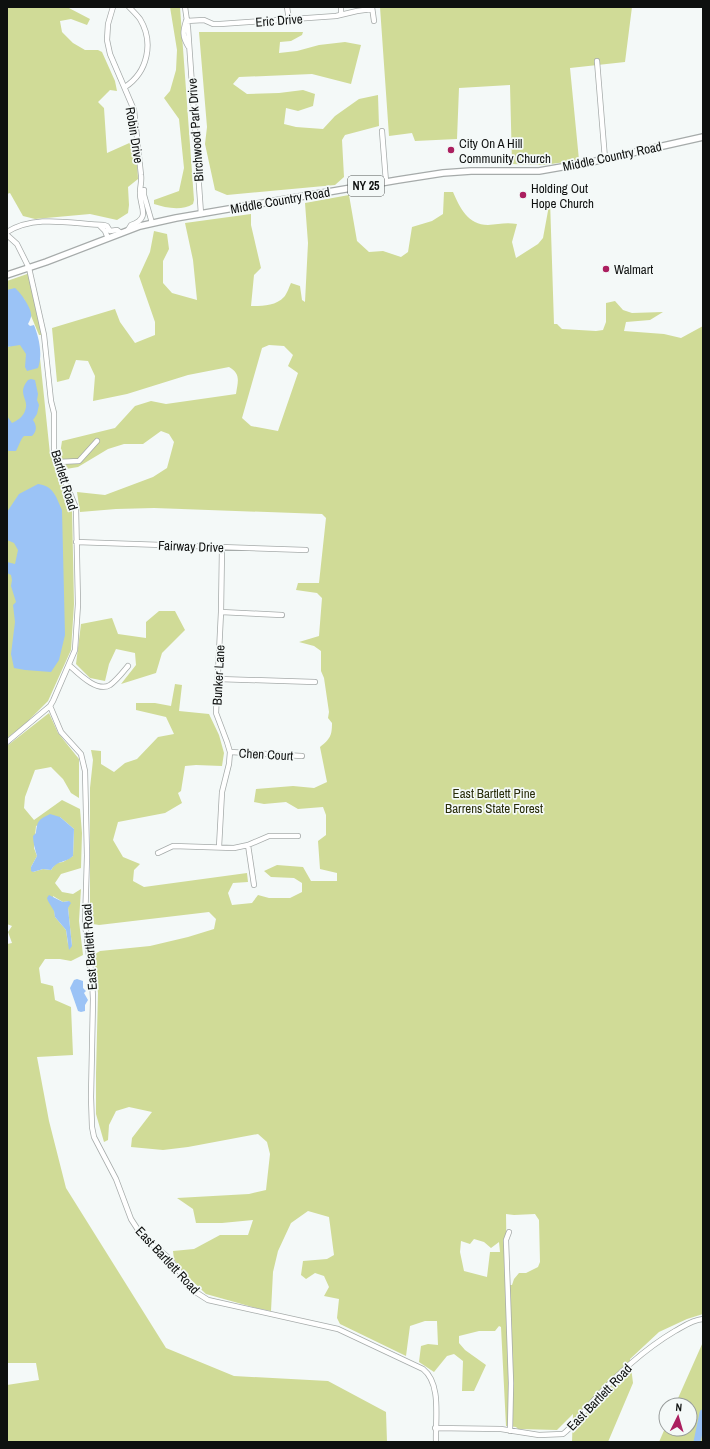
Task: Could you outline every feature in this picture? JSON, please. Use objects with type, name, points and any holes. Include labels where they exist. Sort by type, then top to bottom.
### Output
[{"type":"main road","name":"Middle Country Road","points":[[7,275],[128,230],[152,223],[386,182],[453,172],[539,171],[605,159],[703,137]]},
{"type":"street","name":"Robin Drive","points":[[113,7],[108,24],[107,40],[110,54],[134,110],[142,184],[148,200],[147,206],[152,223]]},
{"type":"street","points":[[125,87],[133,82],[147,59],[148,44],[146,32],[139,18],[129,7]]},
{"type":"street","name":"Birchwood Park Drive","points":[[185,7],[186,21],[190,32],[188,47],[201,214]]},
{"type":"street","points":[[287,7],[289,20]]},
{"type":"street","points":[[341,7],[341,15]]},
{"type":"street","points":[[372,8],[374,21]]},
{"type":"street","name":"Eric Drive","points":[[186,21],[204,20],[213,24],[220,24],[289,20],[341,15],[372,8]]},
{"type":"street","points":[[597,61],[605,159]]},
{"type":"street","points":[[382,131],[386,182]]},
{"type":"street","name":"Robin Drive","points":[[128,230],[143,216],[144,212],[140,191],[142,184]]},
{"type":"street","points":[[7,233],[23,224],[63,221],[104,225],[110,231],[117,230],[122,233]]},
{"type":"street","points":[[99,225],[105,231],[108,238]]},
{"type":"street","name":"Bartlett Road","points":[[7,233],[17,244],[28,268],[44,334],[54,413],[54,454],[76,508],[78,617],[75,650],[50,706]]},
{"type":"street","points":[[58,462],[79,461],[97,441]]},
{"type":"street","name":"Fairway Drive","points":[[76,542],[306,550]]},
{"type":"street","name":"Bunker Lane","points":[[220,847],[222,792],[230,752],[216,713],[221,612],[222,548]]},
{"type":"street","points":[[221,612],[282,615]]},
{"type":"street","points":[[69,665],[86,680],[102,687],[110,685],[128,666]]},
{"type":"street","points":[[218,679],[315,682]]},
{"type":"street","points":[[7,742],[50,706]]},
{"type":"street","name":"East Bartlett Road","points":[[50,706],[61,732],[81,754],[85,771],[87,856],[85,924],[92,979],[93,1000],[91,1098],[92,1127],[94,1137],[116,1180],[131,1220],[142,1236],[169,1258],[194,1291],[208,1300],[338,1329],[423,1369],[428,1373],[434,1385],[435,1428],[501,1429],[539,1435],[563,1434],[573,1425],[622,1370],[653,1345],[689,1322],[703,1319]]},
{"type":"street","name":"Chen Court","points":[[230,752],[302,756]]},
{"type":"street","points":[[158,853],[172,846],[234,848],[248,845],[269,836],[298,836]]},
{"type":"street","points":[[248,845],[254,885]]},
{"type":"street","points":[[509,1232],[506,1240],[511,1383],[510,1430]]},
{"type":"street","points":[[435,1428],[436,1442]]},
{"type":"green space","points":[[7,7],[67,7],[90,19],[87,25],[71,19],[60,21],[62,32],[73,43],[85,50],[98,50],[102,52],[115,81],[117,91],[110,90],[98,102],[104,108],[107,153],[136,140],[138,179],[128,187],[128,213],[117,220],[90,214],[35,219],[23,216],[10,193],[7,194]]},
{"type":"green space","points":[[170,7],[180,7],[194,200],[193,204],[184,208],[169,208],[154,204],[154,200],[179,191],[184,168],[179,119],[164,98],[170,91],[176,70],[177,50]]},
{"type":"green space","points":[[380,7],[632,7],[625,62],[570,68],[579,160],[544,165],[512,164],[510,85],[459,88],[457,139],[415,141],[412,133],[389,136]]},
{"type":"green space","points":[[199,32],[303,32],[302,35],[291,41],[280,42],[279,53],[297,51],[319,45],[345,42],[361,45],[351,84],[312,74],[239,77],[233,84],[247,94],[279,93],[303,90],[315,94],[313,106],[298,111],[286,108],[284,124],[296,127],[323,129],[335,116],[359,99],[378,95],[379,126],[345,135],[342,140],[344,177],[335,185],[227,195],[215,190],[205,144],[207,127]]},
{"type":"green space","name":"East Bartlett Pine Barrens State Forest","points":[[444,192],[453,192],[462,209],[470,219],[475,222],[488,225],[506,223],[517,224],[512,242],[516,258],[538,244],[543,238],[550,200],[554,324],[557,324],[562,329],[603,330],[606,322],[606,303],[615,301],[623,310],[632,313],[663,312],[650,320],[626,322],[624,331],[664,334],[681,338],[703,326],[703,1314],[687,1319],[659,1332],[630,1359],[633,1383],[608,1442],[572,1442],[573,1414],[557,1430],[518,1429],[516,1427],[506,1426],[501,1327],[499,1326],[495,1331],[479,1331],[459,1336],[459,1343],[465,1350],[486,1365],[474,1391],[462,1391],[463,1361],[454,1354],[447,1356],[434,1372],[419,1362],[421,1346],[428,1344],[438,1345],[437,1321],[425,1321],[410,1326],[406,1356],[340,1324],[337,1318],[339,1299],[324,1296],[329,1287],[324,1276],[315,1273],[306,1279],[301,1275],[303,1261],[327,1259],[334,1255],[329,1217],[308,1211],[291,1223],[278,1251],[273,1272],[271,1311],[206,1294],[181,1270],[174,1259],[173,1251],[194,1249],[220,1235],[248,1235],[253,1220],[222,1223],[196,1223],[193,1209],[177,1198],[249,1194],[266,1190],[270,1154],[267,1142],[258,1134],[163,1150],[131,1147],[132,1138],[152,1112],[129,1107],[116,1111],[109,1125],[108,1140],[104,1142],[96,1114],[98,993],[94,959],[95,954],[100,951],[150,946],[188,937],[214,929],[216,919],[209,912],[99,925],[93,924],[90,907],[90,788],[93,760],[91,750],[101,751],[101,764],[114,772],[125,763],[137,759],[158,737],[174,734],[166,717],[136,710],[136,703],[155,703],[171,706],[175,684],[182,685],[179,711],[209,714],[219,735],[224,753],[222,766],[185,766],[181,791],[178,793],[182,803],[165,813],[118,822],[113,840],[123,857],[140,864],[134,870],[133,881],[144,887],[247,873],[248,882],[233,883],[228,893],[232,905],[252,903],[258,895],[269,898],[290,898],[302,892],[302,883],[294,878],[271,877],[264,871],[277,865],[303,867],[311,881],[337,881],[337,873],[320,869],[318,841],[326,835],[326,815],[323,807],[298,809],[286,802],[264,804],[254,802],[256,789],[293,786],[314,788],[327,782],[320,747],[330,737],[332,723],[328,718],[329,712],[324,678],[321,671],[321,651],[314,646],[299,642],[319,636],[322,598],[317,593],[296,590],[298,583],[319,583],[326,518],[322,514],[154,508],[80,512],[77,492],[105,495],[153,477],[167,468],[174,442],[169,434],[161,431],[143,444],[124,444],[108,449],[78,467],[66,469],[60,454],[62,441],[115,428],[135,406],[151,401],[166,404],[236,394],[238,378],[235,372],[229,367],[188,375],[127,394],[93,401],[95,376],[88,361],[76,360],[69,379],[57,382],[52,328],[115,309],[120,322],[135,343],[155,335],[155,322],[139,276],[150,252],[154,231],[167,234],[169,249],[163,261],[163,283],[172,293],[197,300],[193,260],[185,223],[251,214],[251,225],[261,268],[254,275],[251,306],[260,306],[273,304],[281,300],[286,294],[291,283],[300,286],[302,300],[305,302],[308,243],[305,203],[349,195],[357,241],[369,252],[383,251],[401,257],[408,252],[412,227],[432,221],[443,214]],"holes":[[[269,345],[284,346],[293,355],[288,366],[298,373],[278,431],[251,426],[242,418],[262,348]],[[506,1214],[535,1214],[539,1220],[540,1262],[538,1267],[526,1273],[519,1273],[514,1279],[512,1285],[507,1285]],[[474,1239],[484,1242],[491,1248],[499,1242],[500,1252],[490,1252],[487,1277],[464,1271],[460,1252],[461,1241],[470,1244]]]},
{"type":"green space","points":[[30,273],[44,335],[39,335],[24,299],[7,290],[7,281]]},
{"type":"green space","points":[[38,339],[50,454],[72,508],[74,604],[71,650],[48,701],[24,725],[7,738],[7,347]]},
{"type":"green space","points":[[159,611],[175,611],[185,630],[162,653],[156,673],[121,684],[136,665],[135,653],[116,649],[109,664],[105,681],[90,678],[76,664],[81,624],[112,618],[118,634],[146,638],[146,622]]},
{"type":"green space","points":[[49,713],[58,733],[79,759],[79,798],[71,793],[63,779],[51,767],[35,770],[25,797],[24,808],[34,820],[62,800],[80,809],[82,833],[81,868],[61,874],[55,883],[62,892],[73,894],[81,889],[79,921],[83,955],[71,961],[45,959],[39,968],[41,983],[53,986],[55,1000],[71,1007],[73,1055],[37,1057],[49,1121],[66,1188],[166,1348],[234,1376],[328,1381],[386,1412],[387,1442],[8,1442],[7,1385],[39,1380],[36,1363],[7,1363],[7,944],[12,943],[8,932],[12,926],[7,924],[7,746]],"holes":[[[60,817],[74,829],[73,856],[63,862],[56,863],[51,870],[43,869],[33,872],[31,867],[37,856],[34,848],[36,826]],[[53,896],[63,902],[69,901],[68,908],[72,946],[68,944],[66,930],[55,917]]]},
{"type":"green space","points":[[703,1342],[703,1442],[659,1442],[661,1437],[698,1437],[698,1397],[679,1397]]},
{"type":"water","points":[[15,288],[30,310],[31,317],[28,324],[30,326],[34,325],[40,346],[38,368],[27,371],[25,367],[26,354],[20,345],[7,347],[7,290]]},
{"type":"water","points":[[28,380],[35,380],[38,394],[37,400],[39,405],[37,414],[33,420],[36,430],[32,436],[24,436],[21,439],[16,451],[9,451],[7,450],[7,416],[12,423],[23,415],[26,405],[23,388]]},
{"type":"water","points":[[38,484],[48,487],[54,493],[62,510],[65,635],[59,660],[51,672],[14,668],[11,654],[15,622],[13,605],[16,602],[11,586],[11,575],[7,573],[7,562],[15,564],[18,550],[14,543],[7,540],[7,512],[19,494]]},
{"type":"water","points":[[50,814],[60,817],[74,829],[73,856],[57,864],[51,870],[43,869],[33,872],[31,871],[31,867],[37,856],[33,836],[36,833],[37,825],[40,820]]},
{"type":"water","points":[[49,895],[63,902],[69,901],[71,903],[68,908],[72,946],[69,950],[66,930],[55,917],[54,911],[47,898]]},
{"type":"water","points":[[77,979],[83,981],[83,988],[86,991],[84,993],[88,1000],[85,1005],[85,1011],[81,1012],[78,1011],[70,988],[74,980]]},
{"type":"waterway","points":[[697,1442],[703,1413]]},
{"type":"place","name":"City On A Hill Community Church","points":[[451,150]]},
{"type":"place","name":"Holding Out Hope Church","points":[[523,195]]},
{"type":"place","name":"Walmart","points":[[606,269]]}]
